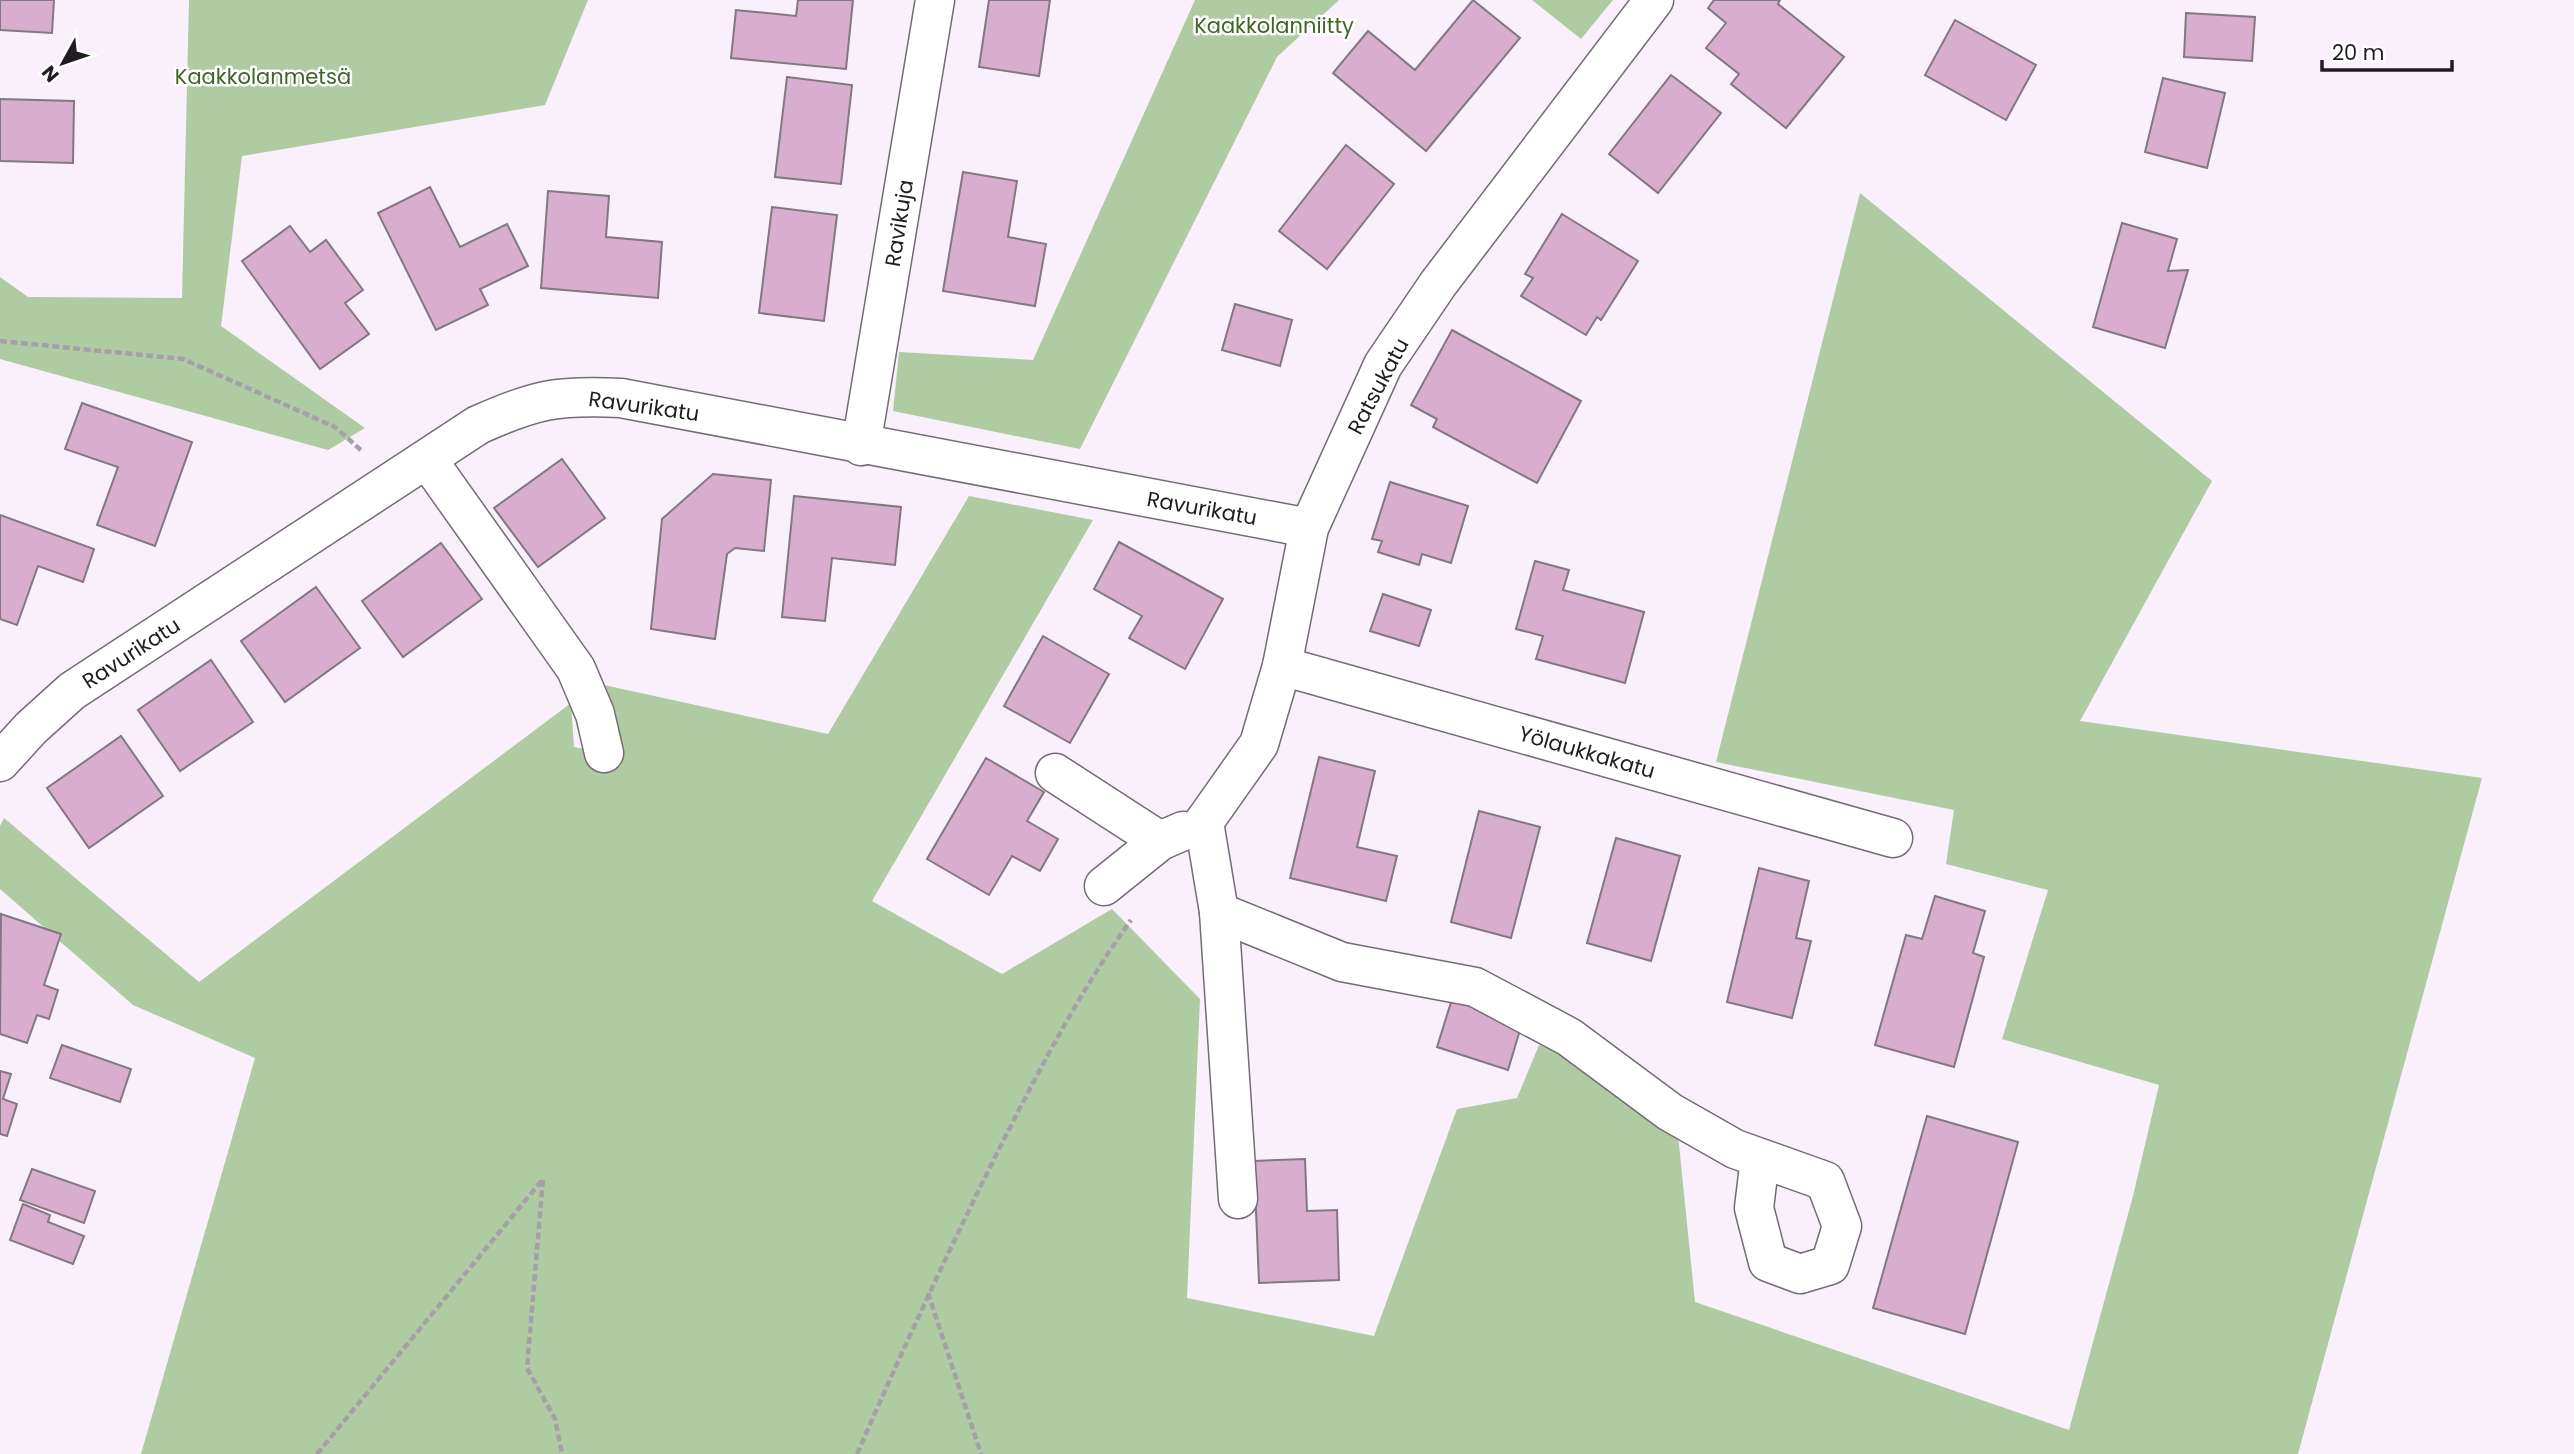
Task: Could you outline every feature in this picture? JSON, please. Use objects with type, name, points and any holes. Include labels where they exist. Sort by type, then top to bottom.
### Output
[{"type":"street","name":"Ravikuja","points":[[860,446],[935,0]]},
{"type":"street","name":"Ratsukatu","points":[[1205,822],[1259,744],[1282,666],[1308,528],[1383,365],[1438,284],[1654,0]]},
{"type":"street","name":"Ravurikatu","points":[[0,762],[31,728],[72,691],[478,425],[525,404],[569,396],[621,398],[860,446],[1308,528]]},
{"type":"street","points":[[428,459],[576,669],[596,714],[604,753]]},
{"type":"street","name":"Yölaukkakatu","points":[[1282,666],[1893,838]]},
{"type":"street","points":[[1055,773],[1160,841]]},
{"type":"street","points":[[1104,886],[1160,841],[1205,822],[1219,912],[1238,1199]]},
{"type":"street","points":[[1219,912],[1342,962],[1475,987],[1569,1037],[1670,1112],[1735,1149],[1760,1158]]},
{"type":"path","points":[[0,341],[183,359],[335,426],[395,480]]},
{"type":"path","points":[[857,1454],[927,1292],[1036,1076],[1093,973],[1138,909]]},
{"type":"path","points":[[317,1454],[543,1179],[527,1368],[555,1419],[562,1454]]},
{"type":"path","points":[[927,1292],[981,1454]]},
{"type":"green space","name":"Kaakkolanmetsä","points":[[189,0],[588,0],[545,105],[242,156],[221,326],[365,428],[328,450],[0,359],[0,277],[28,297],[182,298]]},
{"type":"green space","name":"Kaakkolanniitty","points":[[1195,0],[1339,0],[1277,57],[1080,449],[893,411],[899,352],[1033,360]]},
{"type":"green space","points":[[1532,0],[1613,0],[1581,39]]},
{"type":"green space","points":[[1860,193],[2212,481],[2080,721],[2482,778],[2298,1454],[141,1454],[255,1058],[133,1005],[0,889],[0,826],[4,818],[199,982],[571,703],[574,747],[604,753],[621,766],[604,685],[828,734],[969,496],[1093,520],[872,901],[1002,974],[1112,909],[1200,999],[1187,1298],[1374,1336],[1457,1109],[1517,1098],[1539,1045],[1567,1055],[1678,1135],[1695,1302],[2069,1430],[2133,1196],[2159,1085],[2002,1039],[2048,890],[1946,864],[1954,810],[1716,762]]},
{"type":"building","points":[[0,0],[54,0],[52,33],[0,30]]},
{"type":"building","points":[[798,0],[853,0],[846,69],[731,58],[736,10],[796,16]]},
{"type":"building","points":[[989,0],[1050,0],[1039,76],[979,67]]},
{"type":"building","points":[[1473,0],[1520,38],[1426,151],[1333,73],[1368,31],[1415,70]]},
{"type":"building","points":[[1714,0],[1780,0],[1778,4],[1844,57],[1786,128],[1731,84],[1739,74],[1706,48],[1726,23],[1708,8]]},
{"type":"building","points":[[2186,13],[2255,17],[2252,61],[2184,57]]},
{"type":"building","points":[[1955,20],[2036,65],[2006,120],[1925,75]]},
{"type":"building","points":[[1671,75],[1721,113],[1658,193],[1609,154]]},
{"type":"building","points":[[787,77],[852,85],[841,184],[775,177]]},
{"type":"building","points":[[2163,78],[2225,93],[2207,168],[2145,152]]},
{"type":"building","points":[[0,99],[74,101],[73,163],[0,161]]},
{"type":"building","points":[[1346,145],[1394,184],[1327,269],[1279,231]]},
{"type":"building","points":[[963,172],[1017,181],[1008,237],[1046,244],[1035,306],[943,291]]},
{"type":"building","points":[[430,187],[460,247],[507,224],[528,266],[480,289],[488,305],[436,330],[378,213]]},
{"type":"building","points":[[548,191],[609,196],[606,237],[662,242],[658,298],[541,288]]},
{"type":"building","points":[[772,207],[837,215],[824,321],[759,313]]},
{"type":"building","points":[[1562,214],[1638,261],[1601,320],[1597,317],[1586,335],[1521,296],[1533,278],[1525,274]]},
{"type":"building","points":[[2122,223],[2177,239],[2168,271],[2188,270],[2165,348],[2093,327]]},
{"type":"building","points":[[290,226],[310,252],[326,240],[363,290],[345,303],[369,334],[320,369],[242,261]]},
{"type":"building","points":[[1235,304],[1292,320],[1280,366],[1222,350]]},
{"type":"building","points":[[1452,330],[1581,401],[1537,483],[1433,427],[1437,419],[1411,405]]},
{"type":"building","points":[[82,403],[192,442],[155,546],[97,525],[118,467],[65,449]]},
{"type":"building","points":[[562,459],[605,518],[538,567],[494,508]]},
{"type":"building","points":[[713,474],[771,480],[764,551],[735,548],[727,554],[715,639],[651,629],[662,519]]},
{"type":"building","points":[[1390,482],[1468,506],[1451,563],[1422,554],[1419,565],[1378,552],[1382,541],[1372,539]]},
{"type":"building","points":[[794,496],[901,507],[895,565],[832,558],[825,621],[782,617]]},
{"type":"building","points":[[0,515],[94,549],[83,582],[38,566],[17,625],[0,619]]},
{"type":"building","points":[[1119,542],[1223,599],[1185,669],[1129,638],[1142,616],[1094,589]]},
{"type":"building","points":[[441,543],[482,599],[403,657],[362,601]]},
{"type":"building","points":[[1535,561],[1569,570],[1563,590],[1644,612],[1625,683],[1536,659],[1543,636],[1516,629]]},
{"type":"building","points":[[316,587],[360,648],[285,702],[241,641]]},
{"type":"building","points":[[1383,594],[1431,610],[1419,646],[1370,631]]},
{"type":"building","points":[[1043,636],[1109,674],[1070,743],[1004,706]]},
{"type":"building","points":[[211,660],[253,722],[180,771],[138,710]]},
{"type":"building","points":[[121,736],[163,796],[89,848],[47,788]]},
{"type":"building","points":[[1319,757],[1375,771],[1357,847],[1397,856],[1386,901],[1290,878]]},
{"type":"building","points":[[986,758],[1044,792],[1027,821],[1058,839],[1040,871],[1012,856],[989,895],[927,859]]},
{"type":"building","points":[[1479,811],[1540,827],[1511,938],[1451,922]]},
{"type":"building","points":[[1616,838],[1680,856],[1651,961],[1587,943]]},
{"type":"building","points":[[1759,868],[1809,881],[1796,938],[1811,941],[1792,1018],[1727,1002]]},
{"type":"building","points":[[1935,896],[1985,911],[1973,953],[1984,957],[1954,1067],[1875,1045],[1906,935],[1922,939]]},
{"type":"building","points":[[1,914],[61,934],[44,985],[58,990],[49,1019],[37,1015],[27,1043],[0,1034]]},
{"type":"building","points":[[1452,999],[1523,1020],[1508,1070],[1437,1047]]},
{"type":"building","points":[[62,1045],[131,1069],[120,1102],[50,1078]]},
{"type":"building","points":[[0,1071],[11,1074],[3,1099],[17,1104],[7,1136],[0,1134]]},
{"type":"building","points":[[1927,1116],[2018,1142],[1965,1334],[1873,1308]]},
{"type":"building","points":[[1305,1159],[1307,1211],[1337,1210],[1339,1280],[1259,1283],[1254,1161]]},
{"type":"building","points":[[32,1169],[95,1191],[84,1223],[20,1200]]},
{"type":"building","points":[[23,1204],[50,1215],[48,1222],[84,1236],[73,1264],[10,1240]]}]
